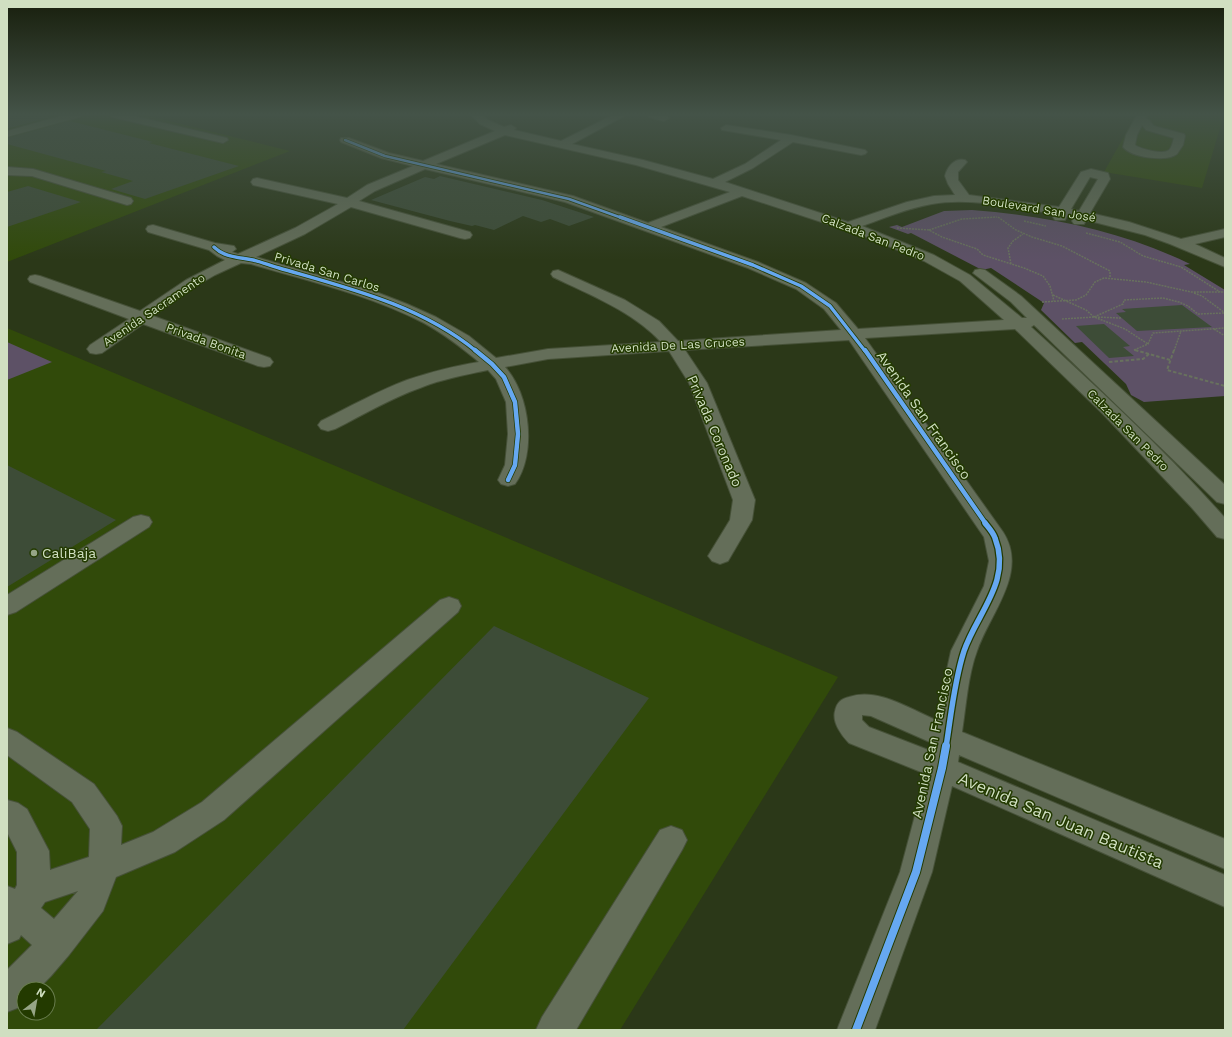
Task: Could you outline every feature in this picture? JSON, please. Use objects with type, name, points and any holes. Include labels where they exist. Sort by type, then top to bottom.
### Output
[{"type":"street","name":"Avenida San Francisco","points":[[416,163],[556,196],[600,210],[753,265],[801,286],[830,306],[854,335],[995,537],[1000,561],[996,586],[964,651],[956,686],[942,768],[916,872],[856,1030]]},
{"type":"street","name":"Avenida Sacramento","points":[[96,349],[191,283],[210,272],[247,258],[326,217],[371,188],[427,163]]},
{"type":"street","name":"Calzada San Pedro","points":[[645,163],[719,181],[865,227],[950,256],[983,275],[1016,299],[1225,497]]},
{"type":"street","points":[[719,181],[752,163]]},
{"type":"street","points":[[959,163],[953,168],[950,173],[951,179],[965,199]]},
{"type":"street","points":[[10,169],[33,173],[127,201]]},
{"type":"street","points":[[1058,218],[1085,175],[1091,173],[1104,176],[1104,179],[1082,223]]},
{"type":"street","name":"Calzada San Pedro","points":[[719,181],[740,192],[865,227],[929,258],[965,278],[1018,323],[1109,409],[1200,503],[1225,532]]},
{"type":"street","points":[[257,182],[314,196],[320,199],[346,203],[367,211],[381,212],[465,235]]},
{"type":"street","points":[[649,227],[740,192]]},
{"type":"street","name":"Boulevard San José","points":[[865,227],[913,204],[936,200],[965,199],[1113,230],[1174,250],[1204,264],[1225,277]]},
{"type":"street","name":"Boulevard San José","points":[[865,227],[921,211],[942,207],[973,206],[1058,218]]},
{"type":"street","name":"Boulevard San José","points":[[1082,223],[1123,224],[1181,243],[1225,263]]},
{"type":"street","name":"Privada San Carlos","points":[[153,229],[214,247],[218,251],[247,258],[371,295],[430,320],[463,340],[492,364],[504,377],[516,402],[518,434],[516,464],[508,480]]},
{"type":"street","points":[[1181,243],[1225,233]]},
{"type":"street","name":"Privada Coronado","points":[[558,274],[619,303],[653,324],[674,346],[698,382],[744,500],[741,520],[720,556]]},
{"type":"street","name":"Privada Bonita","points":[[35,279],[264,362]]},
{"type":"street","name":"Avenida De Las Cruces","points":[[328,425],[377,400],[413,384],[451,372],[548,354],[1041,322]]},
{"type":"street","points":[[1109,409],[1130,407]]},
{"type":"street","points":[[7,606],[141,522]]},
{"type":"street","points":[[17,908],[164,842],[213,811],[449,606]]},
{"type":"street","name":"Avenida San Juan Bautista","points":[[1225,854],[948,738],[876,706],[856,704],[849,708],[847,713],[851,728],[859,735],[942,768],[1225,891]]},
{"type":"street","points":[[7,740],[83,793],[106,826],[104,868],[91,900],[39,964],[7,994]]},
{"type":"street","points":[[7,813],[16,819],[32,850],[17,908]]},
{"type":"street","points":[[555,1030],[671,840]]},
{"type":"street","points":[[17,908],[57,943]]},
{"type":"path","points":[[929,230],[949,222],[977,216],[1006,218]]},
{"type":"path","points":[[998,217],[1016,230],[1062,246],[1100,264],[1110,271],[1110,278]]},
{"type":"path","points":[[1020,220],[1058,218]]},
{"type":"path","points":[[1082,223],[1144,256],[1181,267],[1220,292]]},
{"type":"path","points":[[896,228],[929,230],[942,237],[977,249],[983,255],[1043,276],[1050,286],[1054,301]]},
{"type":"path","points":[[1011,264],[1008,248],[1013,241],[1024,233]]},
{"type":"path","points":[[1042,302],[1076,300],[1086,296],[1095,282],[1104,278],[1110,278],[1146,282],[1191,292],[1202,296],[1225,313]]},
{"type":"path","points":[[1191,292],[1225,292]]},
{"type":"path","points":[[1052,294],[1086,310],[1094,317],[1125,330],[1148,344]]},
{"type":"path","points":[[1094,317],[1123,304],[1124,300],[1138,298],[1176,301],[1186,305],[1198,314],[1225,313]]},
{"type":"path","points":[[1058,319],[1094,317],[1121,318]]},
{"type":"path","points":[[1170,360],[1134,350],[1148,344],[1153,332],[1225,328]]},
{"type":"path","points":[[1214,329],[1225,336]]},
{"type":"path","points":[[1181,331],[1167,370],[1225,386]]},
{"type":"path","points":[[1104,363],[1143,359],[1149,354]]},
{"type":"shaded area","points":[[7,163],[258,163],[7,262]]},
{"type":"shaded area","points":[[1109,163],[1209,163],[1202,188],[1104,172]]},
{"type":"shaded area","points":[[972,210],[1029,216],[1084,227],[1138,242],[1190,264],[1184,265],[1225,290],[1225,396],[1144,402],[1131,395],[1126,384],[1082,342],[1075,343],[1041,310],[1044,303],[991,268],[982,270],[911,233],[908,234],[889,227],[897,225],[902,227],[944,211]]},
{"type":"shaded area","points":[[7,328],[838,677],[620,1030],[7,1030]]},
{"type":"shaded area","points":[[7,342],[52,362],[7,380]]},
{"type":"building","points":[[78,163],[229,163],[239,166],[145,199],[111,189],[133,181],[101,172],[106,171]]},
{"type":"building","points":[[440,176],[542,200],[594,217],[569,226],[550,219],[541,222],[523,216],[494,230],[450,221],[371,200],[425,177],[434,179]]},
{"type":"building","points":[[28,186],[81,202],[7,227],[7,192]]},
{"type":"building","points":[[1182,305],[1212,327],[1137,331],[1116,313],[1126,312],[1122,309]]},
{"type":"building","points":[[1104,324],[1130,346],[1123,347],[1134,356],[1109,358],[1076,326]]},
{"type":"building","name":"CaliBaja","points":[[7,465],[116,520],[7,587]]},
{"type":"building","points":[[494,626],[649,698],[403,1030],[96,1030]]},
{"type":"cycle path","points":[[417,163],[569,199],[753,265],[801,286],[830,306],[854,335],[995,537],[1001,561],[996,586],[964,651],[956,686],[942,768],[916,872],[856,1030]]},
{"type":"cycle path","points":[[214,247],[222,253],[232,257],[252,260],[371,295],[430,320],[463,340],[492,364],[504,377],[515,402],[518,434],[515,465],[508,480]]},
{"type":"place","name":"CaliBaja","points":[[34,553]]}]
